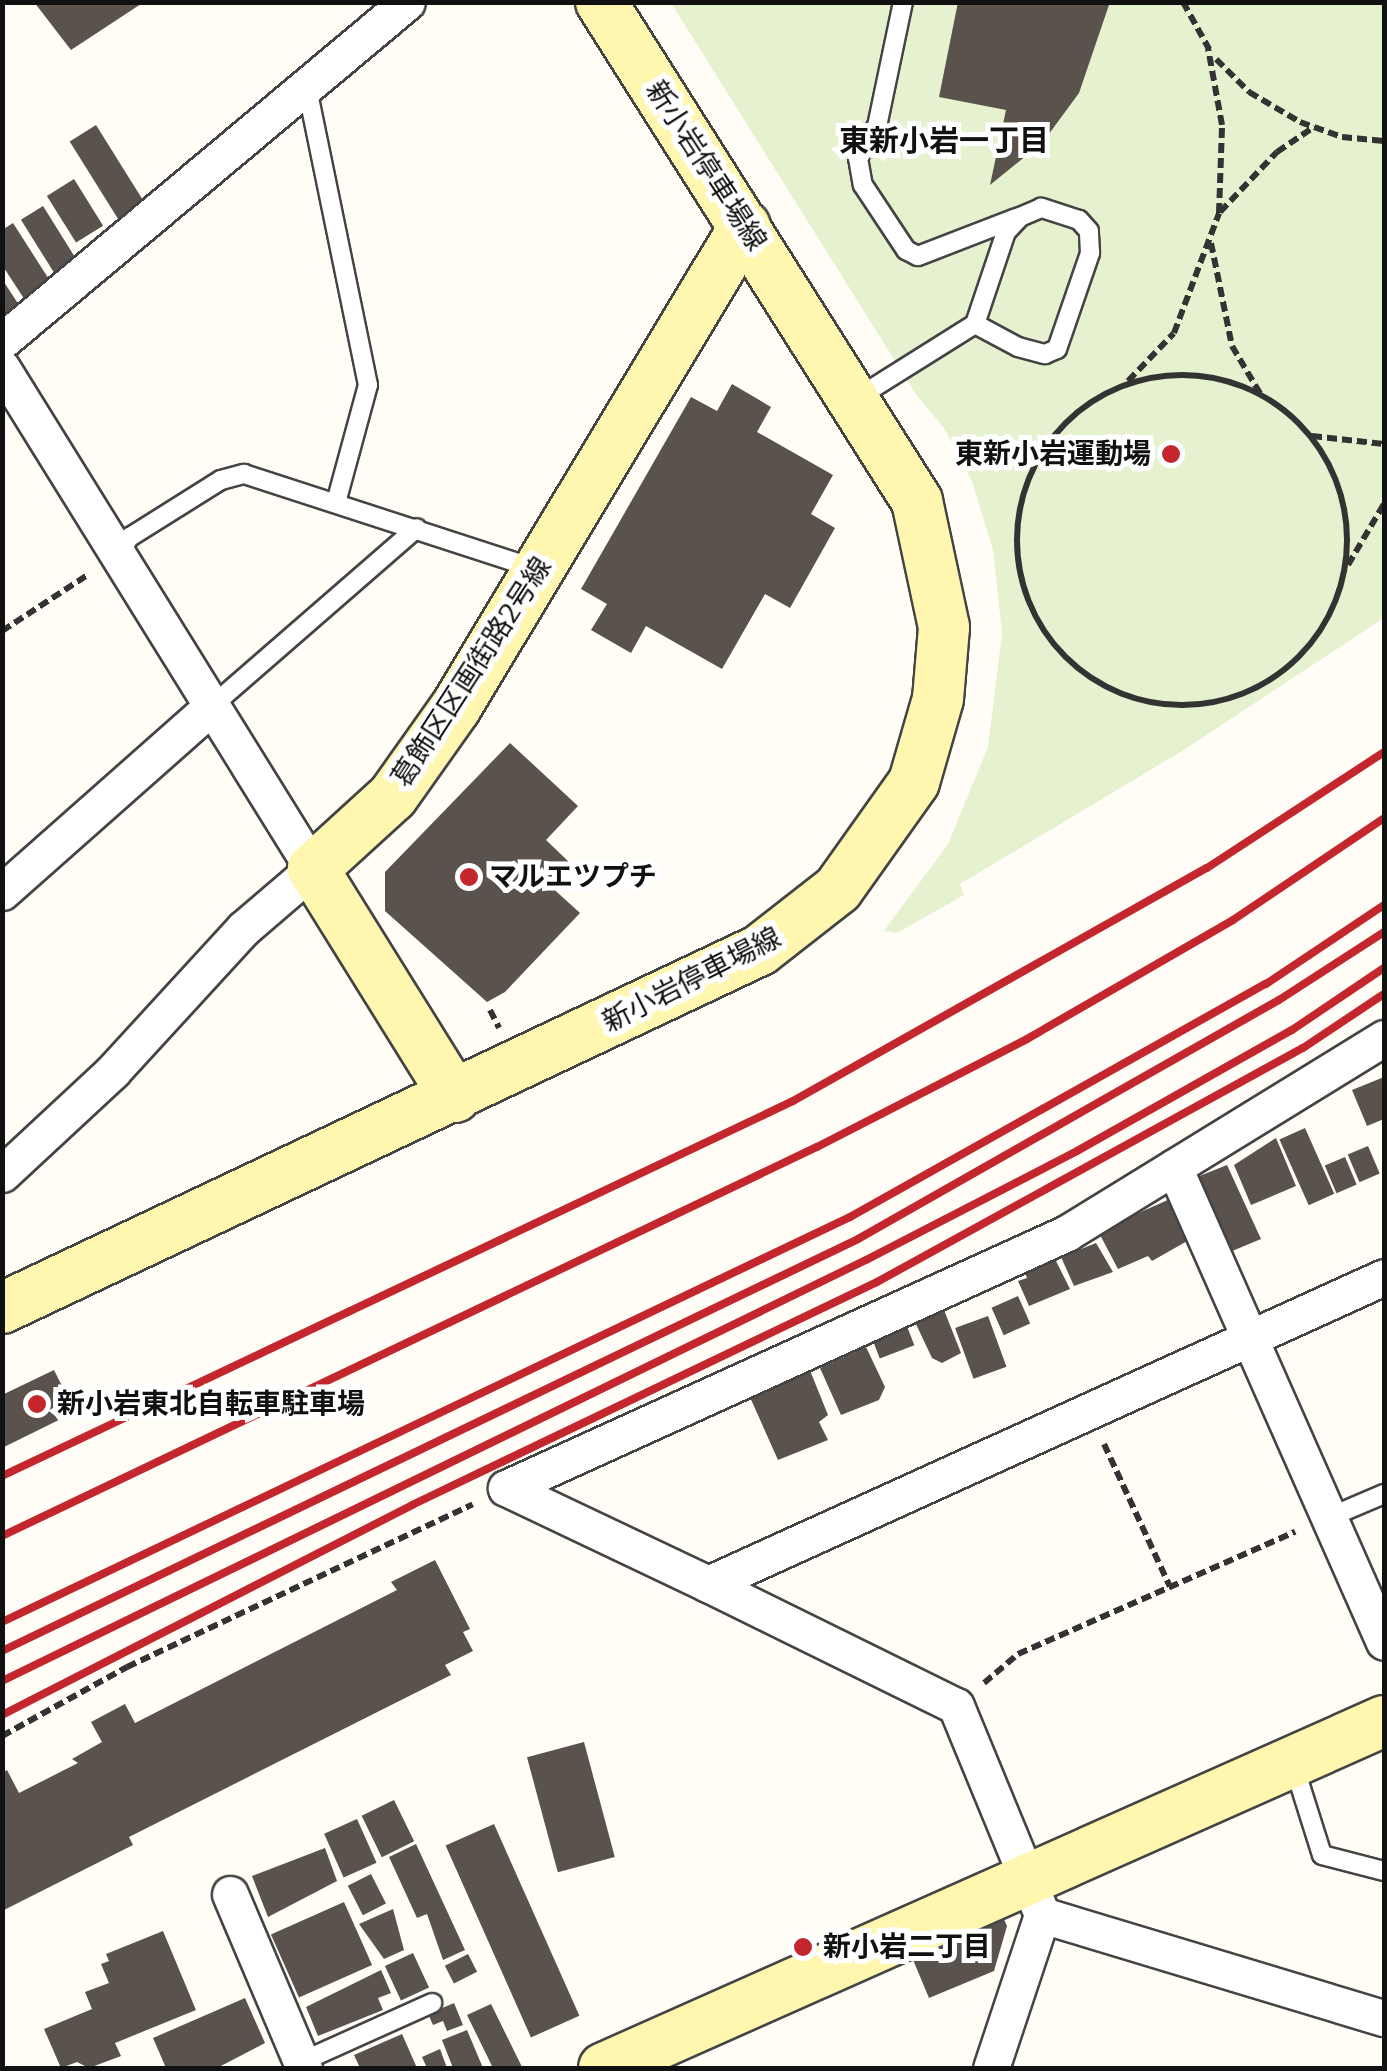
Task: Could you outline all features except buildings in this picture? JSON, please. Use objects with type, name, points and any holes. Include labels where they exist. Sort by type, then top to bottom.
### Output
[{"type":"street","points":[[2,341],[407,2]]},
{"type":"street","name":"新小岩停車場線","points":[[2,1308],[455,1097],[784,935],[838,889],[907,794],[926,753],[938,699],[941,594],[917,502],[857,398],[600,2]]},
{"type":"street","name":"葛飾区区画街路2号線","points":[[313,869],[392,796],[456,707],[745,226]]},
{"type":"street","points":[[2,368],[455,1097]]},
{"type":"street","points":[[2,892],[212,706]]},
{"type":"street","points":[[2,1174],[101,1083],[243,928],[313,869]]},
{"type":"street","points":[[506,1488],[1068,1233],[1383,1044]]},
{"type":"street","points":[[1174,1167],[1384,1642]]},
{"type":"street","points":[[708,1584],[1384,1277]]},
{"type":"street","points":[[506,1488],[956,1706],[1035,1898],[992,2068]]},
{"type":"street","points":[[604,2068],[1035,1898],[1293,1762],[1384,1722]]},
{"type":"street","points":[[230,1894],[302,2065]]},
{"type":"street","points":[[1035,1898],[1384,2018]]},
{"type":"lane","points":[[903,2],[877,126],[858,158],[863,184],[906,250],[918,256],[1041,208],[1060,210],[1089,232],[1090,253],[1057,349],[1045,354],[990,337],[975,324]]},
{"type":"lane","points":[[306,88],[368,385],[336,503]]},
{"type":"lane","points":[[857,398],[975,324],[1006,232],[1020,217]]},
{"type":"lane","points":[[116,556],[130,536],[222,480],[244,474],[539,570]]},
{"type":"lane","points":[[212,706],[417,528]]},
{"type":"lane","points":[[1330,1517],[1384,1494]]},
{"type":"lane","points":[[1293,1762],[1322,1855],[1384,1871]]},
{"type":"lane","points":[[302,2065],[432,2003]]},
{"type":"path","points":[[1183,2],[1208,48],[1249,92],[1314,127],[1384,141]]},
{"type":"path","points":[[1208,48],[1222,124],[1219,213],[1211,240],[1174,334],[1118,387],[1052,438],[1030,474],[1018,514],[1017,556],[1027,598],[1047,635],[1076,666],[1112,689],[1152,702],[1194,704],[1236,695],[1274,677],[1306,649],[1329,615],[1344,575],[1384,504]]},
{"type":"path","points":[[1219,213],[1278,152],[1314,127]]},
{"type":"path","points":[[1211,240],[1232,346],[1262,396],[1310,436],[1333,472],[1345,512],[1344,575]]},
{"type":"path","points":[[1118,387],[1160,376],[1202,376],[1262,396]]},
{"type":"path","points":[[1310,436],[1384,444]]},
{"type":"path","points":[[2,631],[116,556]]},
{"type":"path","points":[[1088,1411],[1170,1587]]},
{"type":"path","points":[[2,1736],[127,1667],[506,1488]]},
{"type":"path","points":[[978,1687],[1018,1654],[1330,1517]]},
{"type":"green space","name":"東新小岩運動場","points":[[671,3],[1384,3],[1384,618],[1182,751],[960,884],[964,895],[897,933],[884,931],[948,844],[988,747],[1002,633],[993,550],[972,481],[944,428],[917,396]]},
{"type":"railway","points":[[2,1476],[793,1101],[1207,868],[1384,752]]},
{"type":"railway","points":[[2,1536],[817,1147],[1027,1039],[1233,920],[1384,818]]},
{"type":"railway","points":[[2,1622],[850,1217],[1266,984],[1384,905]]},
{"type":"railway","points":[[2,1651],[858,1239],[1279,1000],[1384,932]]},
{"type":"railway","points":[[2,1681],[866,1260],[1077,1151],[1292,1030],[1384,968]]},
{"type":"railway","points":[[2,1715],[412,1505],[877,1282],[1303,1048],[1384,994]]},
{"type":"place","name":"東新小岩運動場","points":[[1171,454]]},
{"type":"place","name":"マルエツプチ","points":[[469,877]]},
{"type":"place","name":"新小岩東北自転車駐車場","points":[[37,1404]]},
{"type":"place","name":"新小岩二丁目","points":[[803,1947]]},
{"type":"district","name":"東新小岩一丁目","points":[[944,141]]}]
